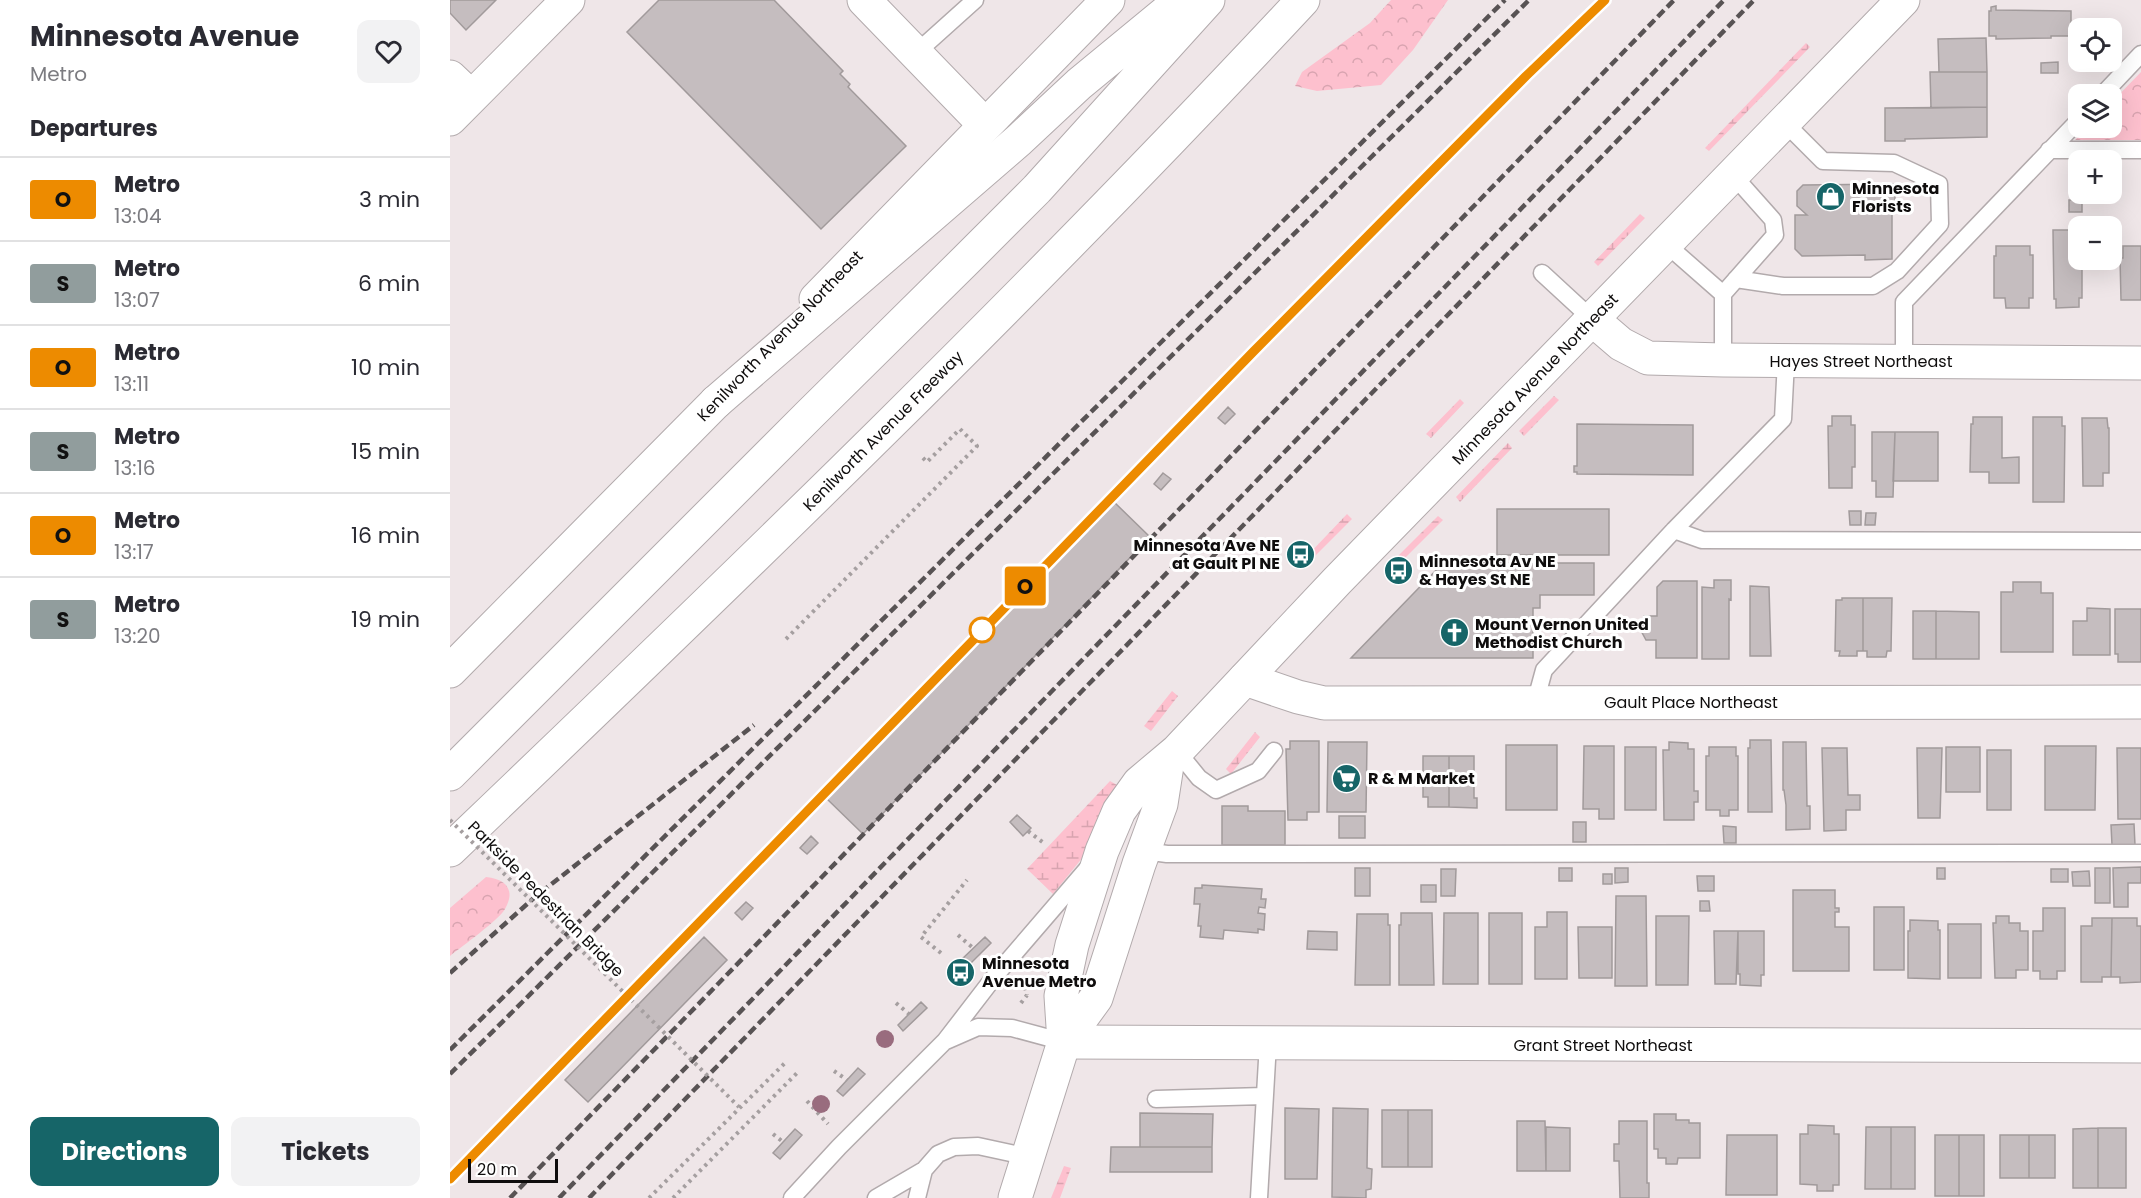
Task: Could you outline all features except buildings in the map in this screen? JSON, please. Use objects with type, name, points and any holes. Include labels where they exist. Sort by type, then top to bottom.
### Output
[{"type":"main road","points":[[457,98],[568,0]]},
{"type":"main road","points":[[864,0],[985,125]]},
{"type":"main road","name":"Kenilworth Avenue Northeast","points":[[450,671],[1108,0]]},
{"type":"main road","points":[[716,402],[1019,140],[1079,84],[1181,0]]},
{"type":"main road","points":[[450,774],[1037,189],[1208,0]]},
{"type":"main road","name":"Kenilworth Avenue Freeway","points":[[450,850],[738,575],[969,346],[1208,103],[1303,0]]},
{"type":"main road","points":[[1208,103],[1328,0]]},
{"type":"main road","name":"Minnesota Avenue Northeast","points":[[1064,1042],[1061,996],[1072,945],[1102,851],[1119,811],[1139,783],[1172,755],[1337,580],[1903,0]]},
{"type":"main road","name":"Hayes Street Northeast","points":[[1593,320],[1621,344],[1648,358],[2141,363]]},
{"type":"main road","name":"Gault Place Northeast","points":[[1245,679],[1298,697],[1324,703],[2141,702]]},
{"type":"main road","name":"Minnesota Avenue Northeast","points":[[1015,1198],[1064,1042],[1095,998],[1161,804],[1172,755]]},
{"type":"main road","name":"Grant Street Northeast","points":[[1064,1042],[2141,1046]]},
{"type":"lane","points":[[916,53],[975,0]]},
{"type":"lane","points":[[2112,84],[2141,54]]},
{"type":"lane","points":[[1736,279],[1783,286],[1873,286],[1898,271],[1940,224],[1939,184],[1894,163],[1823,161],[1784,122]]},
{"type":"lane","points":[[1904,362],[1904,302],[2068,131]]},
{"type":"lane","points":[[2049,150],[2141,150]]},
{"type":"lane","points":[[1723,360],[1723,294],[1774,235],[1773,220],[1732,176]]},
{"type":"lane","points":[[1666,244],[1723,294]]},
{"type":"lane","points":[[1542,273],[1593,320]]},
{"type":"lane","points":[[1535,703],[1544,670],[1674,530],[1783,419],[1786,361]]},
{"type":"lane","points":[[1674,530],[1702,540],[2141,541]]},
{"type":"lane","points":[[1172,755],[1216,790],[1258,771],[1274,751]]},
{"type":"lane","points":[[792,1198],[839,1147],[945,1041],[995,976],[1102,851]]},
{"type":"lane","points":[[1144,851],[1167,854],[2141,853]]},
{"type":"lane","points":[[945,1041],[978,1027],[1012,1028],[1064,1042]]},
{"type":"lane","points":[[1258,1198],[1268,1043]]},
{"type":"lane","points":[[1156,1099],[1264,1096]]},
{"type":"lane","points":[[876,1198],[924,1170],[938,1154],[954,1148],[978,1146],[1029,1157]]},
{"type":"lane","points":[[917,1198],[924,1170]]},
{"type":"path","points":[[786,639],[977,446],[960,429],[927,462],[921,456]]},
{"type":"path","name":"Parkside Pedestrian Bridge","points":[[450,820],[738,1107]]},
{"type":"path","points":[[1028,831],[1045,844]]},
{"type":"path","points":[[941,954],[921,937],[968,880]]},
{"type":"path","points":[[958,935],[973,948]]},
{"type":"path","points":[[1021,1003],[1027,995],[1023,980]]},
{"type":"path","points":[[896,1003],[909,1014]]},
{"type":"path","points":[[649,1198],[738,1107],[786,1062]]},
{"type":"path","points":[[834,1071],[846,1080]]},
{"type":"path","points":[[673,1198],[797,1073]]},
{"type":"path","points":[[807,1101],[828,1124]]},
{"type":"path","points":[[773,1134],[783,1142]]},
{"type":"green space","points":[[1391,0],[1448,0],[1413,50],[1381,85],[1317,91],[1295,86],[1302,72],[1370,23]]},
{"type":"green space","points":[[1806,43],[1810,47],[1709,151],[1705,148]]},
{"type":"green space","points":[[2141,72],[2141,140],[2075,140],[2077,138],[2122,138],[2122,92]]},
{"type":"green space","points":[[1640,214],[1645,218],[1598,266],[1594,262]]},
{"type":"green space","points":[[1554,396],[1559,400],[1524,436],[1519,431]]},
{"type":"green space","points":[[1460,399],[1464,403],[1431,438],[1426,434]]},
{"type":"green space","points":[[1508,443],[1512,448],[1460,502],[1456,497]]},
{"type":"green space","points":[[1347,514],[1352,519],[1312,559],[1308,555]]},
{"type":"green space","points":[[1438,516],[1443,520],[1402,561],[1398,556]]},
{"type":"green space","points":[[1172,691],[1178,696],[1151,731],[1144,726]]},
{"type":"green space","points":[[1255,732],[1260,737],[1231,774],[1226,769]]},
{"type":"green space","points":[[1110,781],[1117,785],[1083,857],[1053,894],[1027,869]]},
{"type":"green space","points":[[486,877],[499,880],[507,887],[509,896],[505,909],[480,933],[450,956],[450,908]]},
{"type":"green space","points":[[1064,1166],[1071,1168],[1060,1198],[1051,1198]]},
{"type":"railway","points":[[450,1050],[1505,0]]},
{"type":"railway","points":[[450,1074],[1529,0]]},
{"type":"railway","points":[[450,1179],[1270,335],[1526,76],[1605,0]]},
{"type":"railway","points":[[510,1198],[1674,0]]},
{"type":"railway","points":[[559,1198],[1724,0]]},
{"type":"railway","points":[[589,1198],[1754,0]]},
{"type":"railway","points":[[450,973],[535,897],[754,725]]},
{"type":"metro line","name":"O","points":[[450,1179],[1254,351],[1526,76],[1605,0]]},
{"type":"place","name":"Minnesota Florists","points":[[1831,197]]},
{"type":"place","name":"Minnesota Ave NE at Gault Pl NE","points":[[1301,554]]},
{"type":"place","name":"Minnesota Av NE & Hayes St NE","points":[[1398,570]]},
{"type":"place","name":"Mount Vernon United Methodist Church","points":[[1454,633]]},
{"type":"place","name":"R & M Market","points":[[1347,778]]},
{"type":"place","name":"Minnesota Avenue Metro","points":[[961,972]]}]
